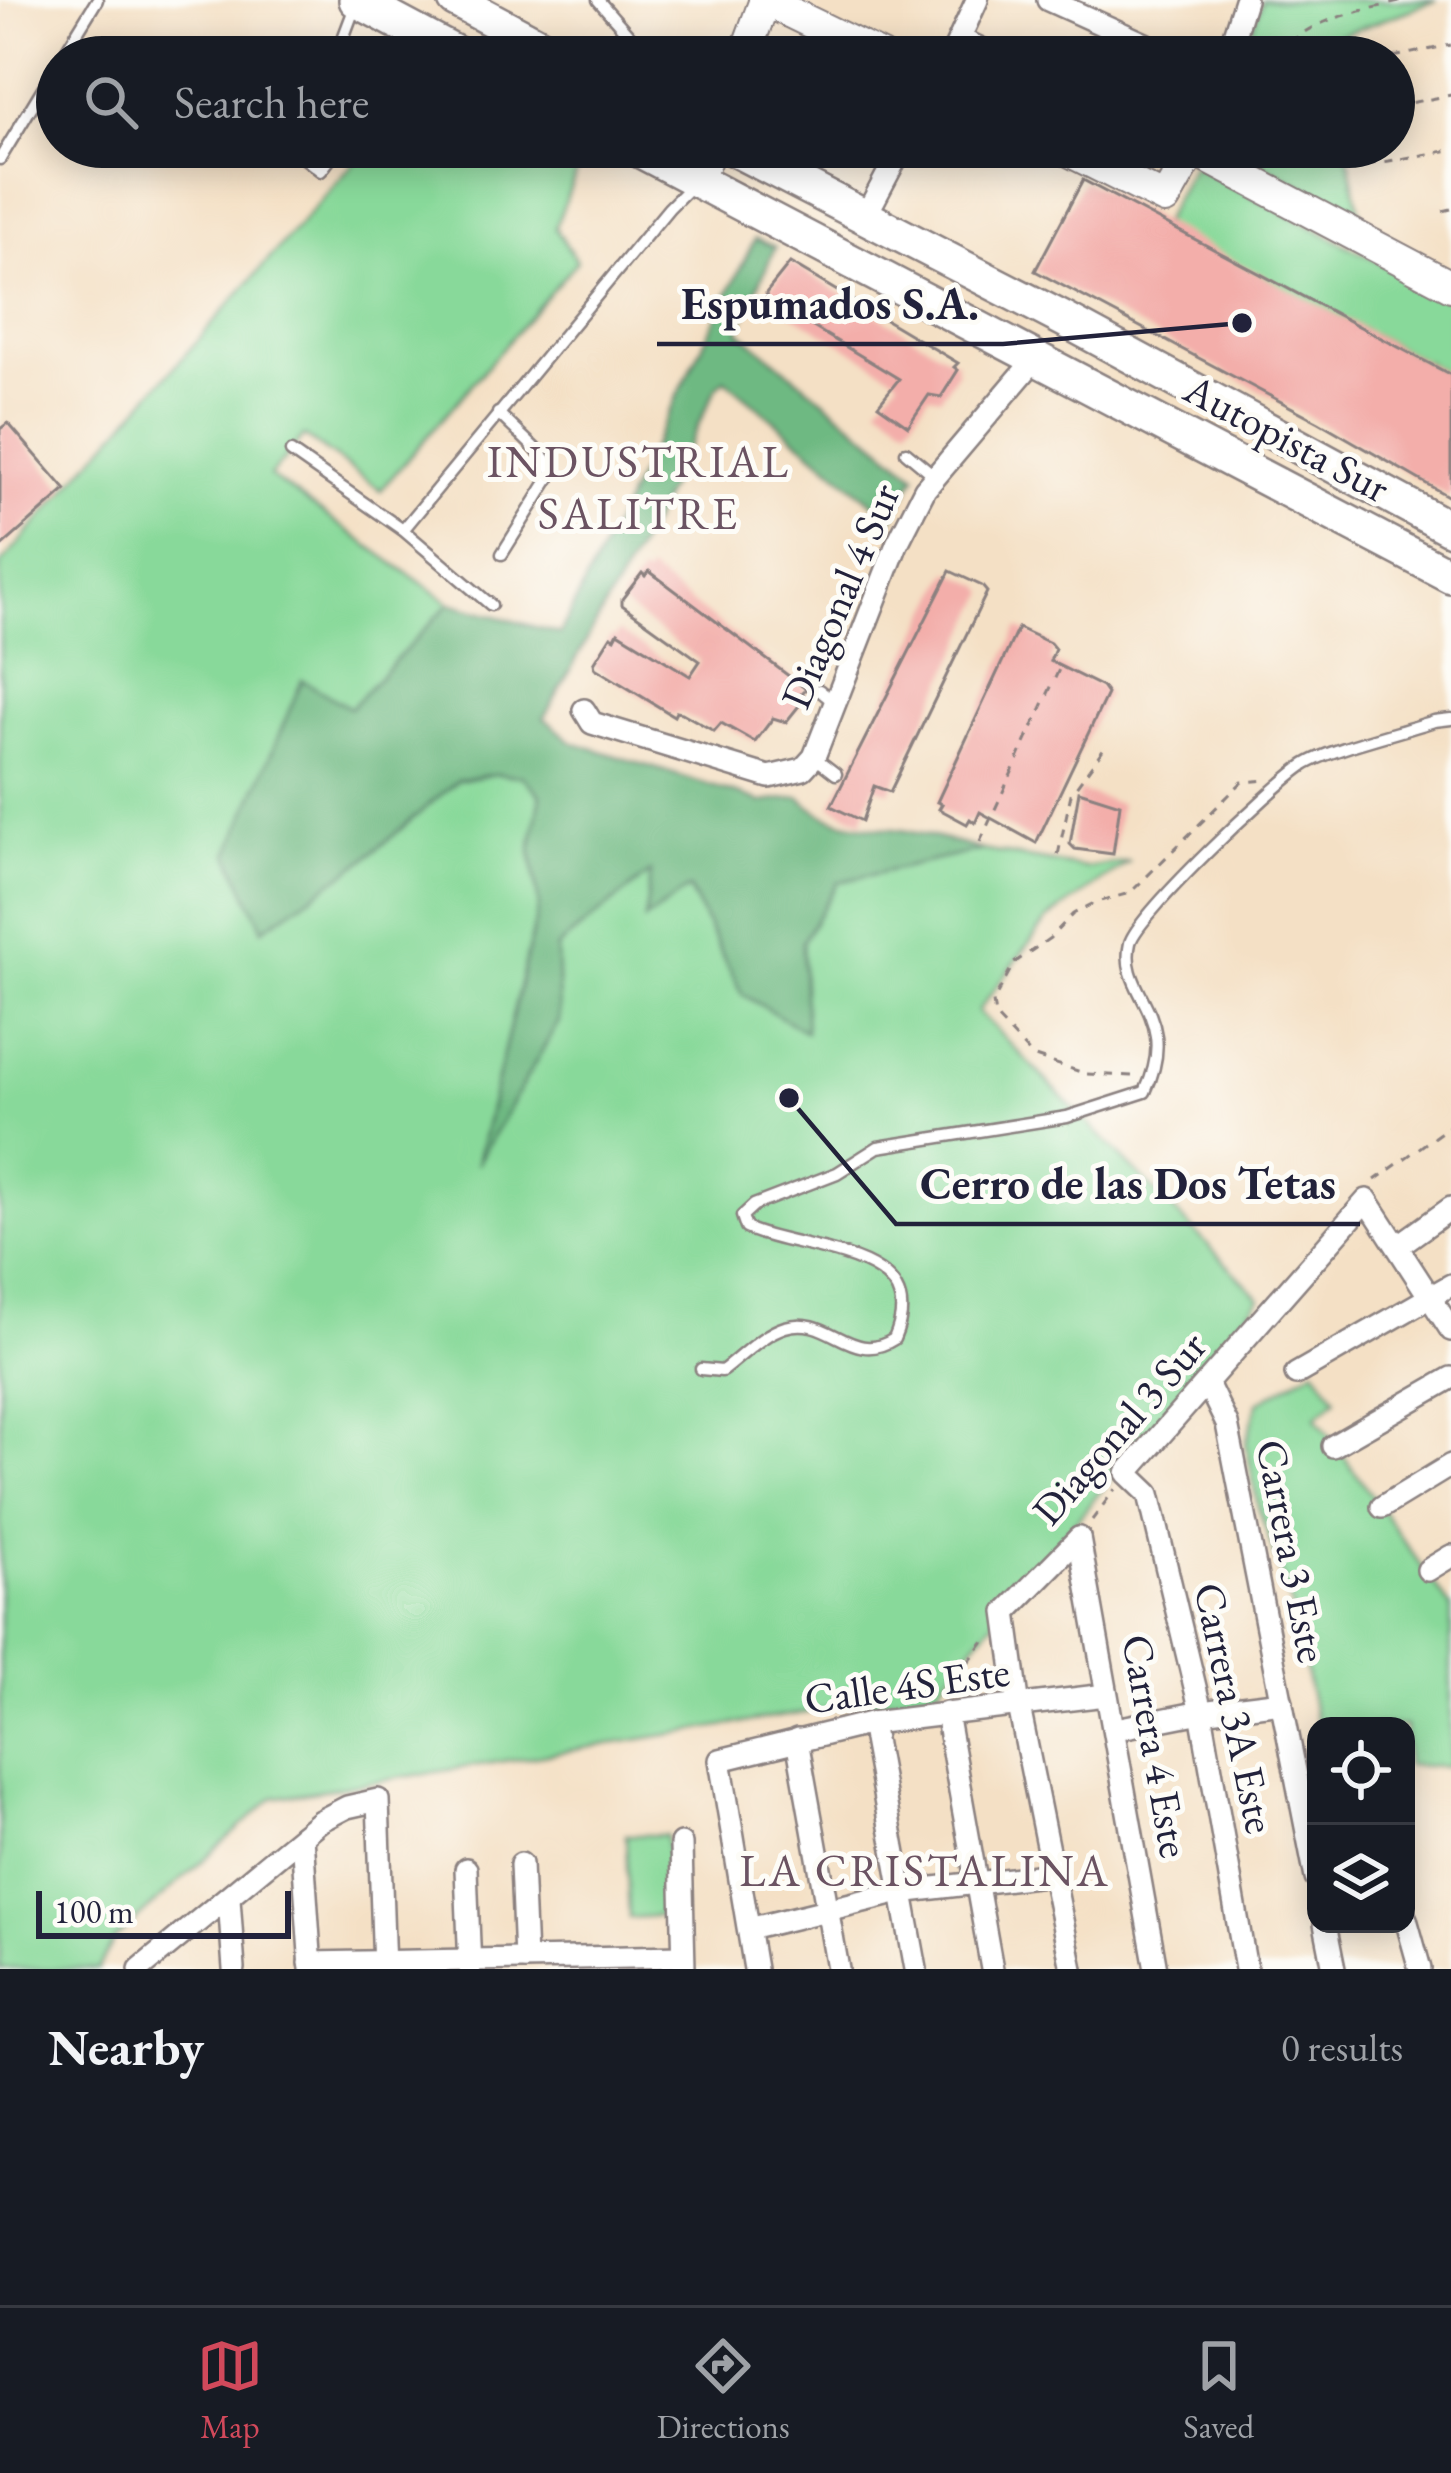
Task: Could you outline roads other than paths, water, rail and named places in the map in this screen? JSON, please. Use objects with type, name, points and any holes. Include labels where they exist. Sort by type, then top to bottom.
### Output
[{"type":"highway","points":[[356,0],[406,36]]},
{"type":"highway","points":[[455,0],[523,36]]},
{"type":"highway","name":"Autopista Sur","points":[[673,168],[1451,576]]},
{"type":"highway","name":"Autopista Sur","points":[[770,168],[1201,392],[1451,529]]},
{"type":"main road","points":[[751,36],[764,0],[839,36]]},
{"type":"main road","points":[[697,181],[702,168]]},
{"type":"main road","points":[[1102,168],[1165,200],[1181,168]]},
{"type":"main road","points":[[1229,168],[1451,286]]},
{"type":"street","points":[[961,36],[977,0]]},
{"type":"street","points":[[1048,0],[1128,36]]},
{"type":"street","points":[[1230,36],[1237,2]]},
{"type":"street","points":[[865,217],[891,168]]},
{"type":"street","name":"Diagonal 4 Sur","points":[[814,757],[827,696],[897,544],[935,476],[966,451],[1036,358]]},
{"type":"street","points":[[584,710],[592,723],[770,777],[803,769],[814,757]]},
{"type":"street","name":"Diagonal 3 Sur","points":[[1126,1473],[1367,1200],[1398,1246]]},
{"type":"street","points":[[1451,1208],[1398,1246],[1451,1330]]},
{"type":"street","points":[[1296,1374],[1451,1285]]},
{"type":"street","points":[[1334,1446],[1451,1378]]},
{"type":"street","name":"Carrera 3 Este","points":[[1208,1385],[1227,1424],[1307,1831]]},
{"type":"street","points":[[1382,1507],[1451,1465]]},
{"type":"street","name":"Carrera 3A Este","points":[[1126,1473],[1149,1495],[1201,1712],[1246,1969]]},
{"type":"street","name":"Diagonal 3 Sur","points":[[1019,1707],[1006,1612],[1079,1538]]},
{"type":"street","name":"Carrera 4 Este","points":[[1079,1538],[1156,1969]]},
{"type":"street","points":[[1428,1570],[1451,1556]]},
{"type":"street","name":"Calle 4S Este","points":[[749,1929],[720,1760],[871,1723],[1106,1695]]},
{"type":"street","points":[[1115,1729],[1282,1702]]},
{"type":"street","points":[[1019,1707],[1072,1969]]},
{"type":"street","points":[[946,1713],[992,1969]]},
{"type":"street","points":[[871,1723],[916,1969]]},
{"type":"street","points":[[797,1740],[838,1969]]},
{"type":"street","points":[[148,1965],[320,1821],[347,1807],[378,1800],[384,1965]]},
{"type":"street","points":[[302,1836],[310,1966],[526,1959],[553,1964],[684,1962],[681,1844]]},
{"type":"street","points":[[521,1864],[526,1959]]},
{"type":"street","points":[[466,1869],[470,1964]]},
{"type":"street","points":[[755,1969],[749,1929],[900,1892],[1053,1874]]},
{"type":"street","points":[[229,1898],[234,1969]]},
{"type":"street","points":[[1327,1933],[1334,1969]]},
{"type":"street","points":[[1410,1933],[1420,1969]]},
{"type":"lane","points":[[75,36],[97,0]]},
{"type":"lane","points":[[344,36],[356,0]]},
{"type":"lane","points":[[598,0],[630,36]]},
{"type":"lane","points":[[0,159],[36,100]]},
{"type":"lane","points":[[403,530],[697,181]]},
{"type":"lane","points":[[498,413],[546,459],[552,474],[502,554]]},
{"type":"lane","points":[[291,452],[403,530],[491,605]]},
{"type":"lane","points":[[906,452],[935,476]]},
{"type":"lane","points":[[701,1369],[722,1371],[785,1327],[813,1326],[858,1347],[886,1344],[897,1333],[902,1314],[900,1295],[885,1274],[859,1258],[770,1240],[743,1224],[742,1216],[749,1208],[837,1173],[878,1148],[1066,1117],[1145,1092],[1158,1039],[1130,960],[1130,943],[1139,926],[1208,854],[1306,764],[1451,719]]},
{"type":"lane","points":[[814,757],[836,774]]},
{"type":"place","name":"Espumados S.A.","points":[[1242,323]]},
{"type":"place","name":"Cerro de las Dos Tetas","points":[[789,1098]]},
{"type":"district","name":"INDUSTRIAL SALITRE","points":[[639,487]]},
{"type":"district","name":"LA CRISTALINA","points":[[925,1870]]}]
